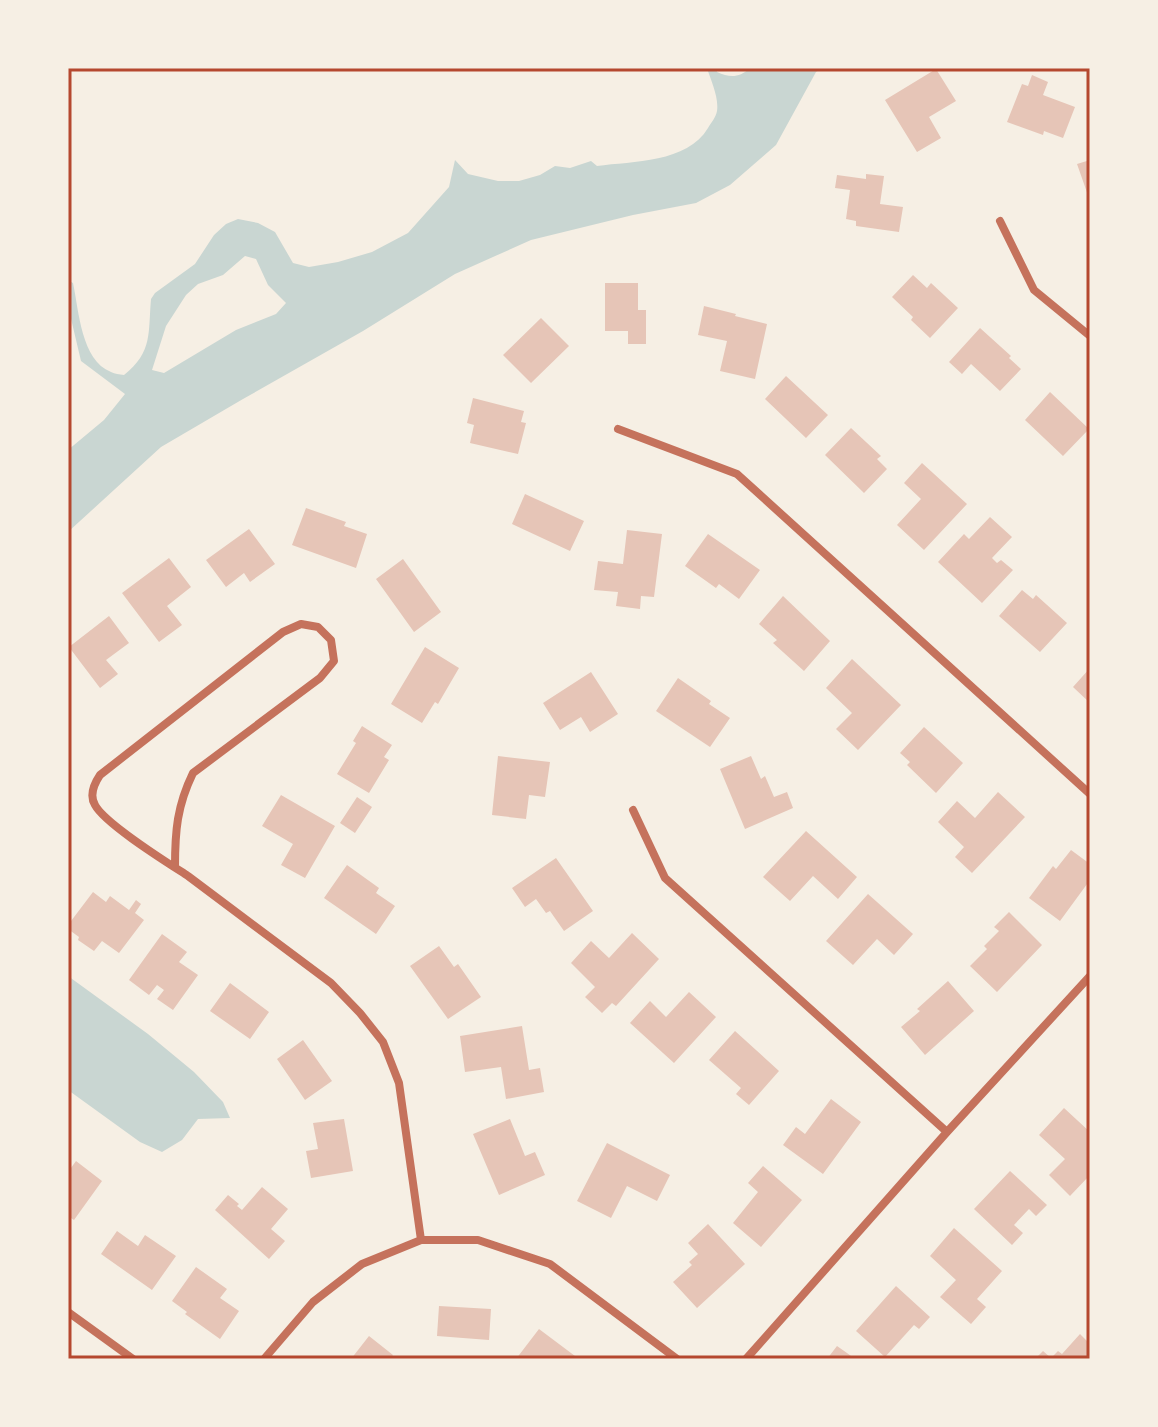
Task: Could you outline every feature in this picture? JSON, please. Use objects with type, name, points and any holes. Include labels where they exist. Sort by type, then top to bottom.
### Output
[{"type":"street","points":[[1000,221],[1034,290],[1090,336]]},
{"type":"street","points":[[618,429],[737,474],[1090,794]]},
{"type":"street","points":[[175,867],[178,812],[193,773],[320,678],[334,661],[331,640],[318,627],[301,624],[283,632],[100,775],[93,787],[94,804],[106,817],[331,983],[383,1042],[399,1083],[421,1240]]},
{"type":"street","points":[[633,810],[665,878],[947,1132]]},
{"type":"street","points":[[746,1359],[1090,976]]},
{"type":"street","points":[[264,1359],[313,1302],[362,1264],[421,1240],[478,1240],[550,1264],[677,1359]]},
{"type":"street","points":[[68,1312],[133,1359]]},
{"type":"shaded area","points":[[707,68],[716,68],[717,72],[730,76],[742,74],[750,68],[822,68],[816,72],[776,145],[730,185],[696,203],[531,240],[455,274],[363,331],[161,447],[68,532],[68,450],[104,420],[125,394],[81,361],[68,306],[68,280],[73,283],[83,334],[93,357],[111,372],[124,375],[144,350],[149,332],[151,299],[155,293],[195,264],[214,235],[226,224],[238,219],[258,223],[275,232],[293,263],[309,267],[372,252],[408,233],[449,187],[455,160],[468,174],[498,181],[519,181],[540,175],[555,166],[570,168],[591,161],[597,166],[642,161],[687,148],[699,139],[716,113],[717,100]],"holes":[[[245,256],[256,259],[268,285],[286,303],[276,314],[236,330],[164,373],[152,370],[166,326],[186,295],[198,284],[223,275]]]},
{"type":"shaded area","points":[[68,976],[194,1072],[223,1102],[230,1118],[198,1119],[182,1140],[162,1152],[140,1142],[68,1090]]},
{"type":"building","points":[[936,69],[956,101],[929,117],[941,138],[917,152],[885,100]]},
{"type":"building","points":[[1032,75],[1048,82],[1043,95],[1075,107],[1063,138],[1044,131],[1043,135],[1007,122],[1022,84],[1028,86]]},
{"type":"building","points":[[1090,160],[1090,201],[1077,164]]},
{"type":"building","points":[[866,174],[884,176],[880,204],[903,207],[899,232],[856,226],[856,221],[846,219],[850,190],[835,188],[837,175],[866,179]]},
{"type":"building","points":[[913,275],[927,288],[931,283],[958,308],[930,338],[892,297]]},
{"type":"building","points":[[605,283],[638,283],[638,310],[646,310],[646,344],[628,344],[628,331],[605,331]]},
{"type":"building","points":[[704,306],[767,324],[755,379],[720,371],[727,341],[698,335]]},
{"type":"building","points":[[541,318],[569,346],[531,383],[503,355]]},
{"type":"building","points":[[980,328],[1021,369],[1000,391],[971,364],[962,374],[949,362]]},
{"type":"building","points":[[786,376],[828,415],[806,438],[765,399]]},
{"type":"building","points":[[1050,392],[1089,429],[1063,456],[1025,420]]},
{"type":"building","points":[[473,398],[524,411],[521,422],[526,423],[518,454],[470,443],[474,425],[467,423]]},
{"type":"building","points":[[851,428],[881,456],[877,459],[887,469],[864,493],[825,455]]},
{"type":"building","points":[[922,463],[967,504],[924,550],[897,525],[921,499],[904,483]]},
{"type":"building","points":[[525,494],[584,521],[570,551],[512,524]]},
{"type":"building","points":[[306,508],[346,522],[344,526],[367,534],[356,568],[292,545]]},
{"type":"building","points":[[990,517],[1012,537],[992,558],[997,563],[1001,560],[1013,570],[982,603],[938,562],[964,534],[969,539]]},
{"type":"building","points":[[249,529],[275,564],[250,582],[244,573],[226,587],[206,560]]},
{"type":"building","points":[[627,530],[662,534],[654,597],[641,596],[640,609],[616,606],[618,592],[594,590],[598,561],[623,564]]},
{"type":"building","points":[[708,534],[760,570],[739,599],[719,584],[716,588],[685,566]]},
{"type":"building","points":[[169,558],[191,587],[167,606],[182,625],[159,642],[122,593]]},
{"type":"building","points":[[403,559],[441,612],[414,632],[376,579]]},
{"type":"building","points":[[1022,590],[1033,599],[1036,595],[1067,623],[1040,652],[999,616]]},
{"type":"building","points":[[783,596],[830,641],[804,671],[773,643],[777,640],[759,624]]},
{"type":"building","points":[[109,616],[129,643],[106,660],[118,674],[100,688],[69,647]]},
{"type":"building","points":[[425,647],[459,668],[438,704],[435,702],[422,723],[391,704]]},
{"type":"building","points":[[852,659],[901,705],[858,750],[836,729],[852,713],[826,688]]},
{"type":"building","points":[[1090,668],[1090,703],[1073,687]]},
{"type":"building","points":[[591,672],[618,714],[590,732],[581,717],[560,730],[543,703]]},
{"type":"building","points":[[678,678],[730,718],[710,747],[656,711]]},
{"type":"building","points":[[362,726],[392,745],[384,757],[389,760],[369,793],[337,774],[356,743],[353,741]]},
{"type":"building","points":[[924,727],[963,763],[936,793],[907,765],[910,762],[900,753]]},
{"type":"building","points":[[498,756],[550,762],[545,797],[529,795],[526,819],[492,815]]},
{"type":"building","points":[[751,756],[761,779],[765,776],[774,797],[787,792],[793,808],[745,829],[720,769]]},
{"type":"building","points":[[998,792],[1025,817],[972,873],[955,857],[964,847],[938,822],[957,801],[975,818]]},
{"type":"building","points":[[281,795],[335,826],[305,878],[281,865],[293,844],[262,826]]},
{"type":"building","points":[[357,797],[372,807],[355,833],[340,823]]},
{"type":"building","points":[[806,831],[857,877],[838,899],[813,876],[790,901],[763,877]]},
{"type":"building","points":[[1071,850],[1090,864],[1090,880],[1060,921],[1029,898],[1053,866],[1056,869]]},
{"type":"building","points":[[556,858],[593,911],[564,931],[550,911],[546,913],[536,899],[525,907],[512,888]]},
{"type":"building","points":[[347,865],[379,888],[376,893],[395,906],[376,934],[324,898]]},
{"type":"building","points":[[93,892],[106,902],[110,896],[129,910],[136,900],[141,904],[135,913],[144,920],[119,953],[102,941],[94,951],[68,929]]},
{"type":"building","points":[[868,894],[913,934],[894,955],[877,939],[853,965],[826,941]]},
{"type":"building","points":[[1009,912],[1042,945],[997,992],[970,966],[987,949],[984,946],[999,931],[994,927]]},
{"type":"building","points":[[632,933],[659,959],[616,1006],[612,1003],[602,1013],[585,997],[595,987],[571,963],[591,941],[609,958]]},
{"type":"building","points":[[162,934],[187,952],[179,962],[198,975],[173,1010],[157,999],[164,990],[157,985],[149,995],[129,980]]},
{"type":"building","points":[[439,946],[454,967],[458,964],[481,997],[448,1019],[410,966]]},
{"type":"building","points":[[948,981],[974,1011],[925,1055],[901,1027]]},
{"type":"building","points":[[230,983],[269,1012],[250,1039],[210,1011]]},
{"type":"building","points":[[689,992],[716,1017],[674,1063],[630,1023],[650,1001],[666,1017]]},
{"type":"building","points":[[522,1026],[529,1070],[540,1068],[544,1092],[506,1099],[501,1067],[465,1072],[460,1036]]},
{"type":"building","points":[[735,1031],[779,1071],[749,1105],[736,1094],[741,1088],[709,1060]]},
{"type":"building","points":[[303,1040],[332,1081],[305,1100],[277,1059]]},
{"type":"building","points":[[831,1099],[861,1122],[823,1174],[783,1145],[796,1127],[805,1134]]},
{"type":"building","points":[[1064,1108],[1090,1132],[1090,1175],[1070,1196],[1049,1175],[1065,1159],[1039,1135]]},
{"type":"building","points":[[344,1119],[353,1171],[311,1178],[306,1151],[318,1149],[313,1123]]},
{"type":"building","points":[[510,1119],[525,1156],[535,1152],[545,1175],[499,1195],[473,1134]]},
{"type":"building","points":[[607,1143],[670,1175],[657,1201],[627,1186],[611,1218],[577,1201]]},
{"type":"building","points":[[76,1161],[102,1181],[74,1220],[68,1216],[68,1172]]},
{"type":"building","points":[[763,1166],[802,1200],[761,1247],[733,1223],[758,1192],[748,1183]]},
{"type":"building","points":[[1010,1171],[1047,1205],[1036,1216],[1029,1209],[1014,1225],[1023,1233],[1012,1245],[974,1209]]},
{"type":"building","points":[[262,1187],[288,1209],[271,1229],[285,1241],[269,1259],[215,1210],[228,1195],[242,1210]]},
{"type":"building","points":[[708,1224],[745,1264],[697,1308],[673,1282],[692,1265],[689,1262],[698,1254],[688,1243]]},
{"type":"building","points":[[954,1228],[1002,1271],[977,1299],[986,1307],[971,1324],[940,1297],[956,1280],[930,1256]]},
{"type":"building","points":[[117,1231],[138,1246],[145,1235],[176,1256],[152,1290],[101,1254]]},
{"type":"building","points":[[196,1267],[227,1289],[220,1298],[239,1311],[220,1339],[172,1301]]},
{"type":"building","points":[[896,1286],[930,1317],[919,1329],[914,1325],[885,1357],[856,1331]]},
{"type":"building","points":[[439,1306],[491,1309],[489,1340],[437,1336]]},
{"type":"building","points":[[539,1329],[579,1359],[516,1359]]},
{"type":"building","points":[[1080,1334],[1090,1344],[1090,1359],[1035,1359],[1043,1351],[1051,1358],[1058,1351],[1062,1354]]},
{"type":"building","points":[[369,1336],[393,1355],[390,1359],[351,1359]]},
{"type":"building","points":[[837,1346],[847,1353],[855,1359],[827,1359]]}]
